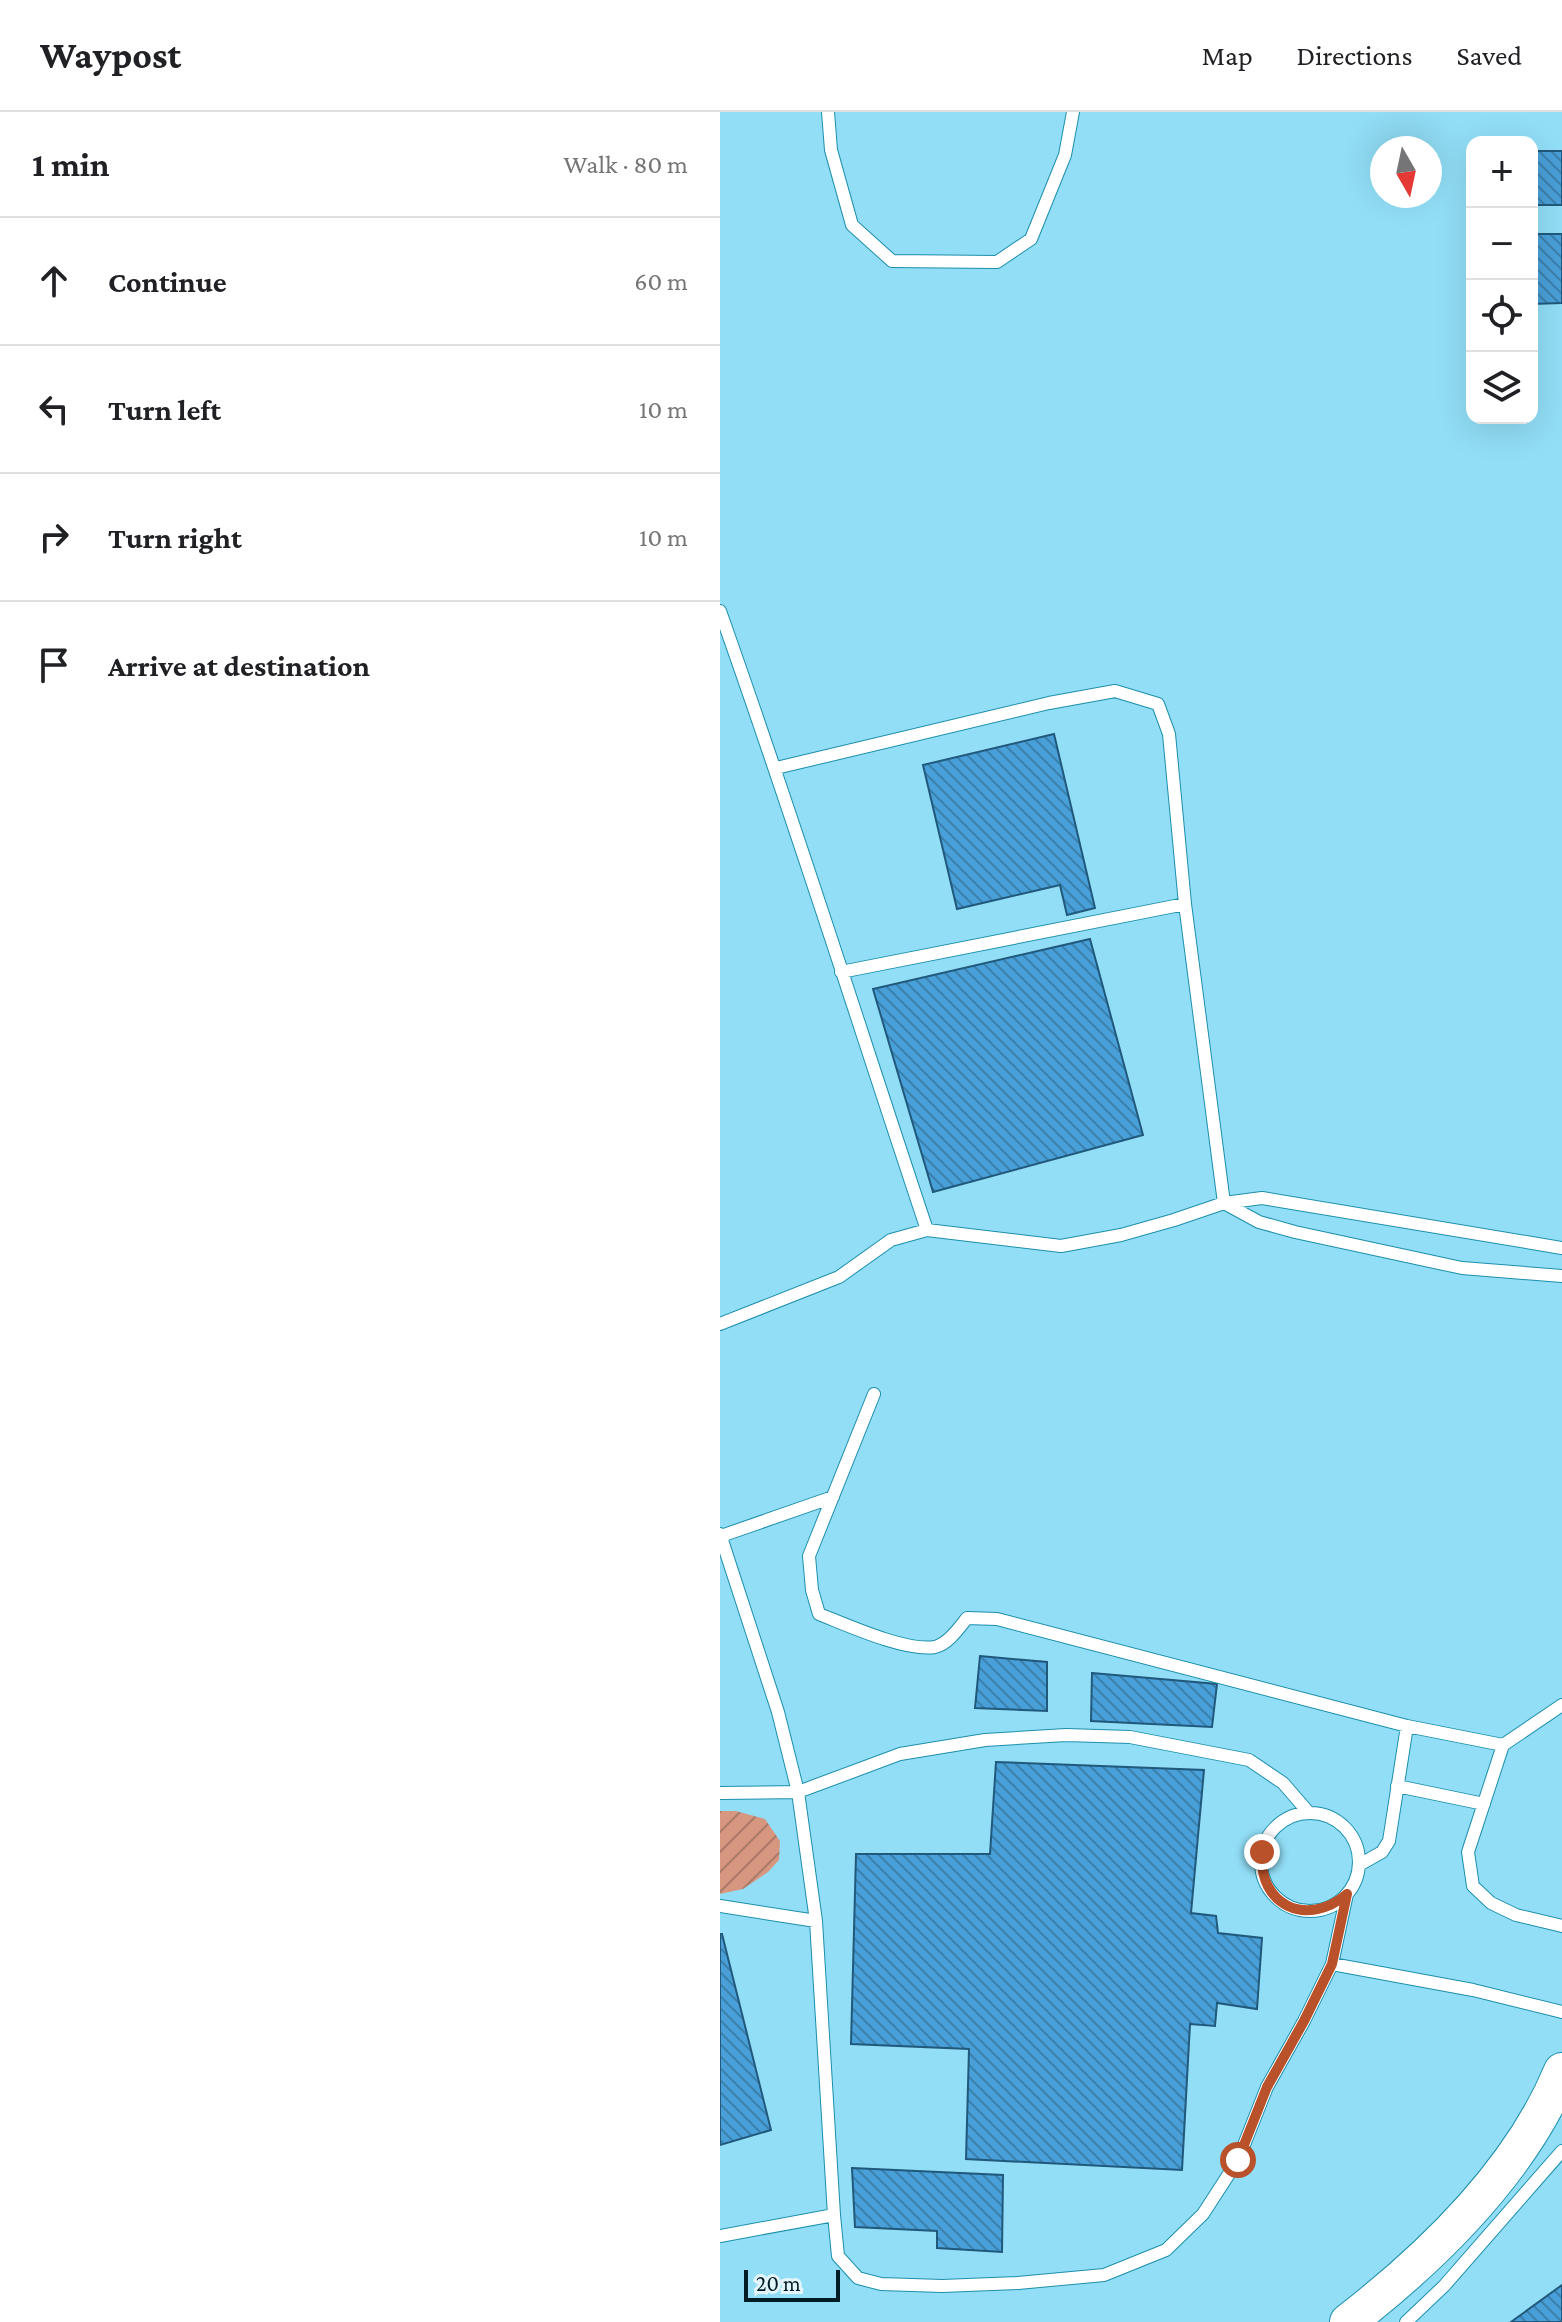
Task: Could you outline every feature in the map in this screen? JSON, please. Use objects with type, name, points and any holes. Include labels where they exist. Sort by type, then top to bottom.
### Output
[{"type":"main road","points":[[1348,2322],[1452,2229],[1498,2177],[1547,2154],[1551,2097],[1562,2071]]},
{"type":"lane","points":[[828,112],[831,150],[852,225],[892,261],[997,262],[1031,239],[1065,155],[1073,112]]},
{"type":"lane","points":[[720,611],[776,768],[927,1230]]},
{"type":"lane","points":[[776,768],[1049,703],[1115,691],[1158,704],[1169,734],[1185,904],[1224,1203]]},
{"type":"lane","points":[[841,972],[1185,904]]},
{"type":"lane","points":[[720,1324],[839,1277],[891,1240],[927,1230],[1061,1246],[1121,1235],[1224,1203],[1262,1198],[1562,1248]]},
{"type":"lane","points":[[1224,1203],[1259,1222],[1311,1236],[1462,1268],[1562,1276]]},
{"type":"lane","points":[[874,1394],[809,1556],[812,1590],[819,1614],[905,1645],[936,1647],[953,1635],[967,1618],[997,1619],[1407,1726],[1503,1745]]},
{"type":"lane","points":[[833,1497],[720,1535],[726,1575],[778,1712],[798,1792],[816,1921],[838,2256],[858,2278],[881,2284],[942,2286],[1018,2283],[1104,2275],[1166,2250],[1203,2214],[1238,2160],[1267,2087],[1332,1964],[1347,1894],[1359,1865],[1351,1835],[1340,1823],[1326,1816],[1309,1813],[1293,1816],[1279,1824],[1268,1836],[1260,1868],[1275,1897],[1289,1907],[1304,1911],[1320,1910],[1335,1904],[1347,1894]]},
{"type":"lane","points":[[1562,1705],[1503,1745],[1468,1852],[1473,1886],[1491,1903],[1516,1915],[1562,1926]]},
{"type":"lane","points":[[1359,1865],[1382,1852],[1389,1841],[1407,1726]]},
{"type":"lane","points":[[720,1793],[798,1792],[900,1754],[985,1740],[1066,1735],[1130,1737],[1249,1760],[1283,1783],[1309,1813]]},
{"type":"lane","points":[[1397,1786],[1484,1804]]},
{"type":"lane","points":[[720,1906],[816,1921]]},
{"type":"lane","points":[[1332,1964],[1473,1990],[1562,2012]]},
{"type":"lane","points":[[1406,2322],[1444,2286],[1547,2154]]},
{"type":"lane","points":[[720,2236],[834,2215]]},
{"type":"shaded area","points":[[720,1811],[736,1811],[765,1819],[780,1841],[779,1860],[768,1872],[743,1889],[720,1894]]},
{"type":"building","points":[[1538,151],[1562,151],[1562,205],[1538,205]]},
{"type":"building","points":[[1538,234],[1562,234],[1562,303],[1538,304]]},
{"type":"building","points":[[1054,734],[1095,908],[1067,915],[1060,885],[957,909],[923,765]]},
{"type":"building","points":[[1090,939],[1143,1135],[933,1192],[873,989]]},
{"type":"building","points":[[980,1656],[1047,1662],[1047,1711],[975,1708]]},
{"type":"building","points":[[1092,1673],[1217,1684],[1212,1727],[1091,1721]]},
{"type":"building","points":[[996,1762],[1204,1770],[1191,1913],[1216,1916],[1218,1933],[1262,1938],[1257,2009],[1217,2003],[1215,2026],[1190,2024],[1182,2170],[966,2159],[969,2049],[851,2044],[856,1854],[990,1854]]},
{"type":"building","points":[[720,1934],[771,2130],[720,2145]]},
{"type":"building","points":[[852,2168],[1003,2175],[1002,2252],[937,2248],[937,2231],[855,2227]]},
{"type":"building","points":[[1562,2285],[1562,2322],[1511,2322]]},
{"type":"route","points":[[1238,2160],[1267,2087],[1332,1964],[1347,1894],[1335,1904],[1320,1910],[1304,1911],[1289,1907],[1275,1897],[1266,1884],[1260,1868],[1262,1852]]}]
